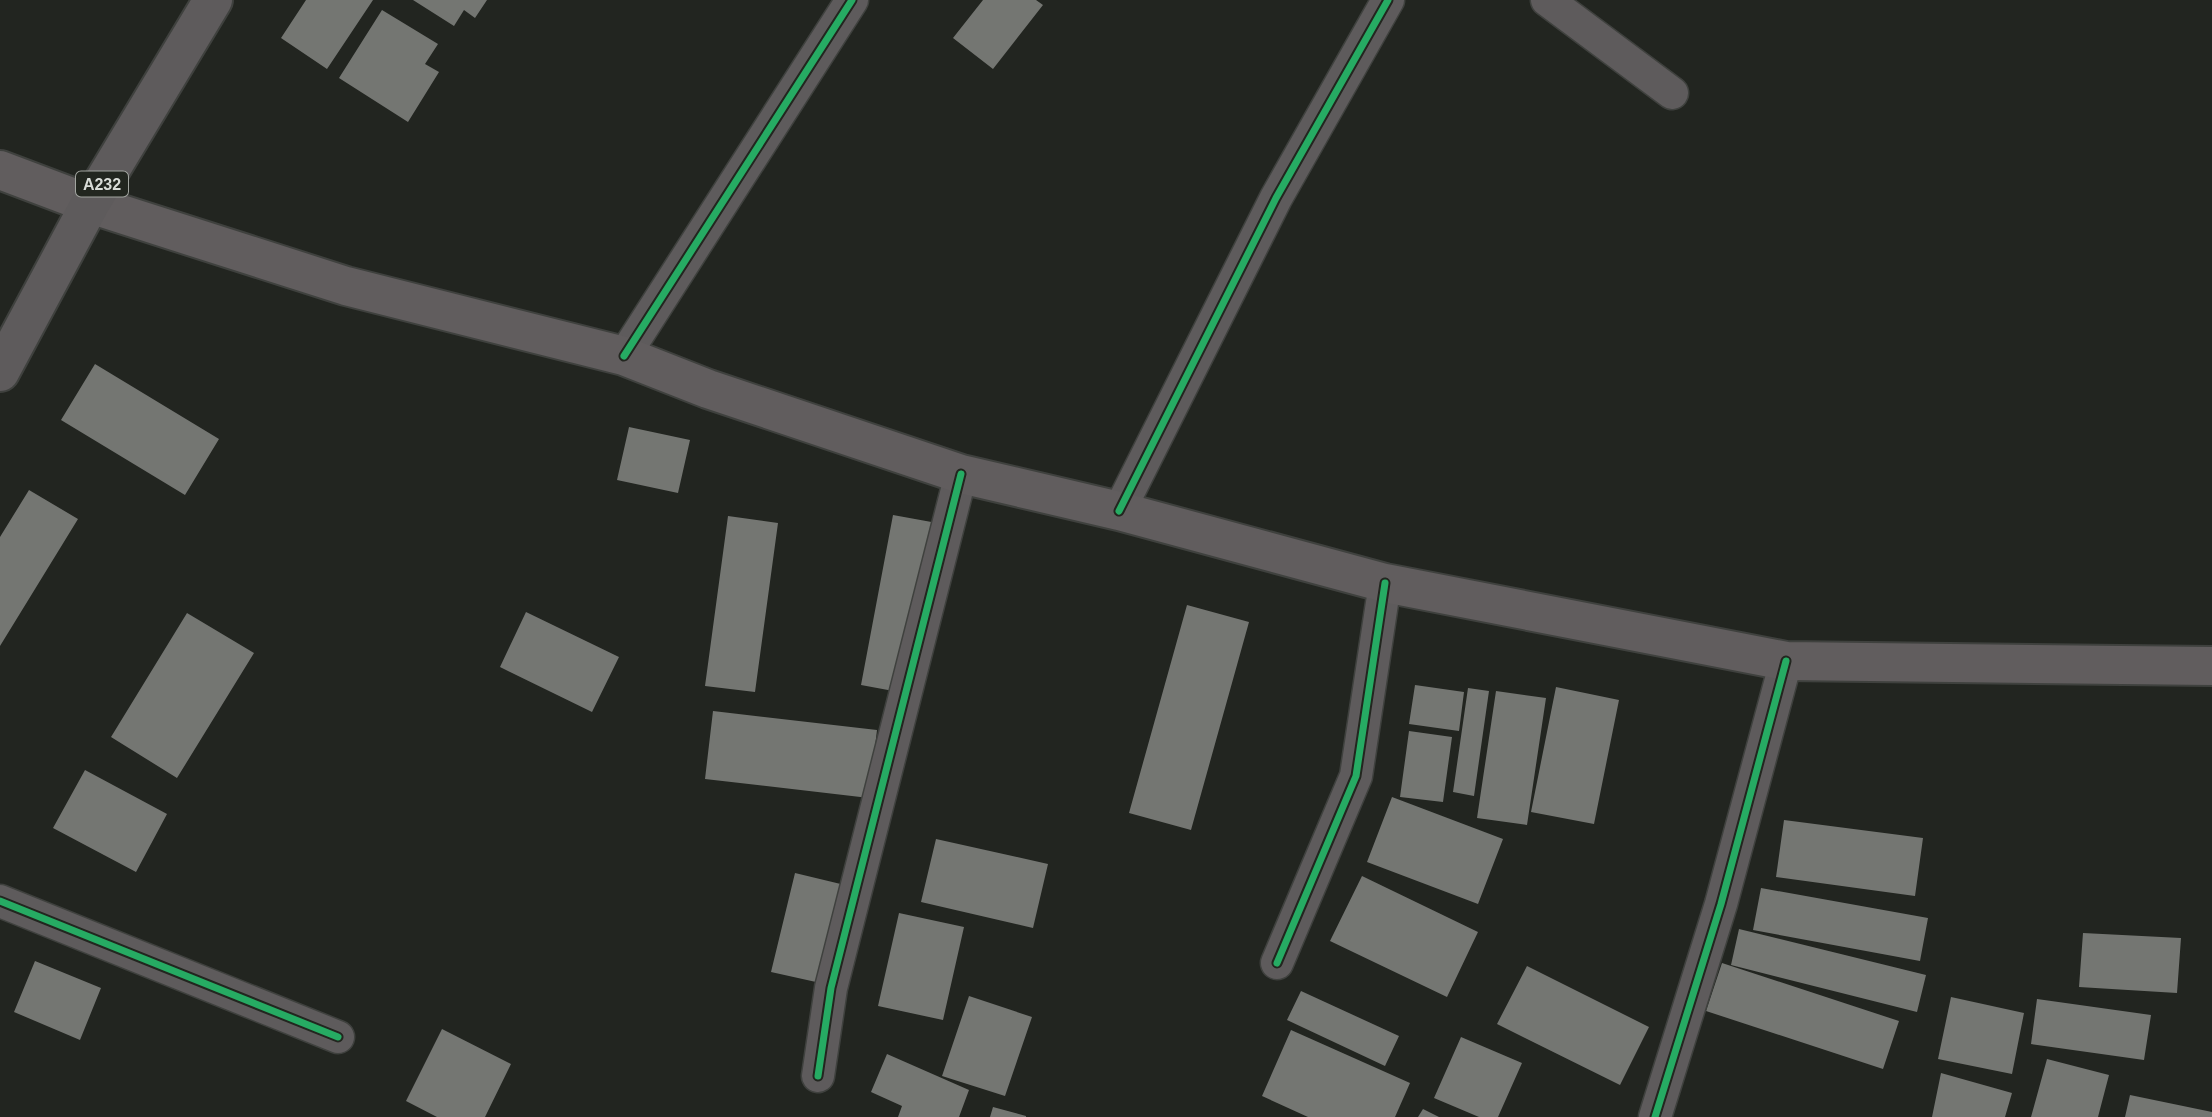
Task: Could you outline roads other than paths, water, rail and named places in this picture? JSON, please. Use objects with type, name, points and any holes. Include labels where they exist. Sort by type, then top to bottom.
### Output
[{"type":"main road","name":"A232","points":[[0,372],[90,204],[213,0]]},
{"type":"main road","points":[[0,170],[90,204],[346,286],[624,356],[708,389],[961,474],[1119,511],[1385,583],[1786,661],[2212,666]]},
{"type":"street","points":[[624,356],[852,0]]},
{"type":"street","points":[[1119,511],[1276,198],[1388,0]]},
{"type":"street","points":[[1547,0],[1672,93]]},
{"type":"street","points":[[818,1076],[831,988],[961,474]]},
{"type":"street","points":[[1278,963],[1356,776],[1385,583]]},
{"type":"street","points":[[1655,1117],[1721,905],[1786,661]]},
{"type":"street","points":[[0,901],[338,1038]]}]
